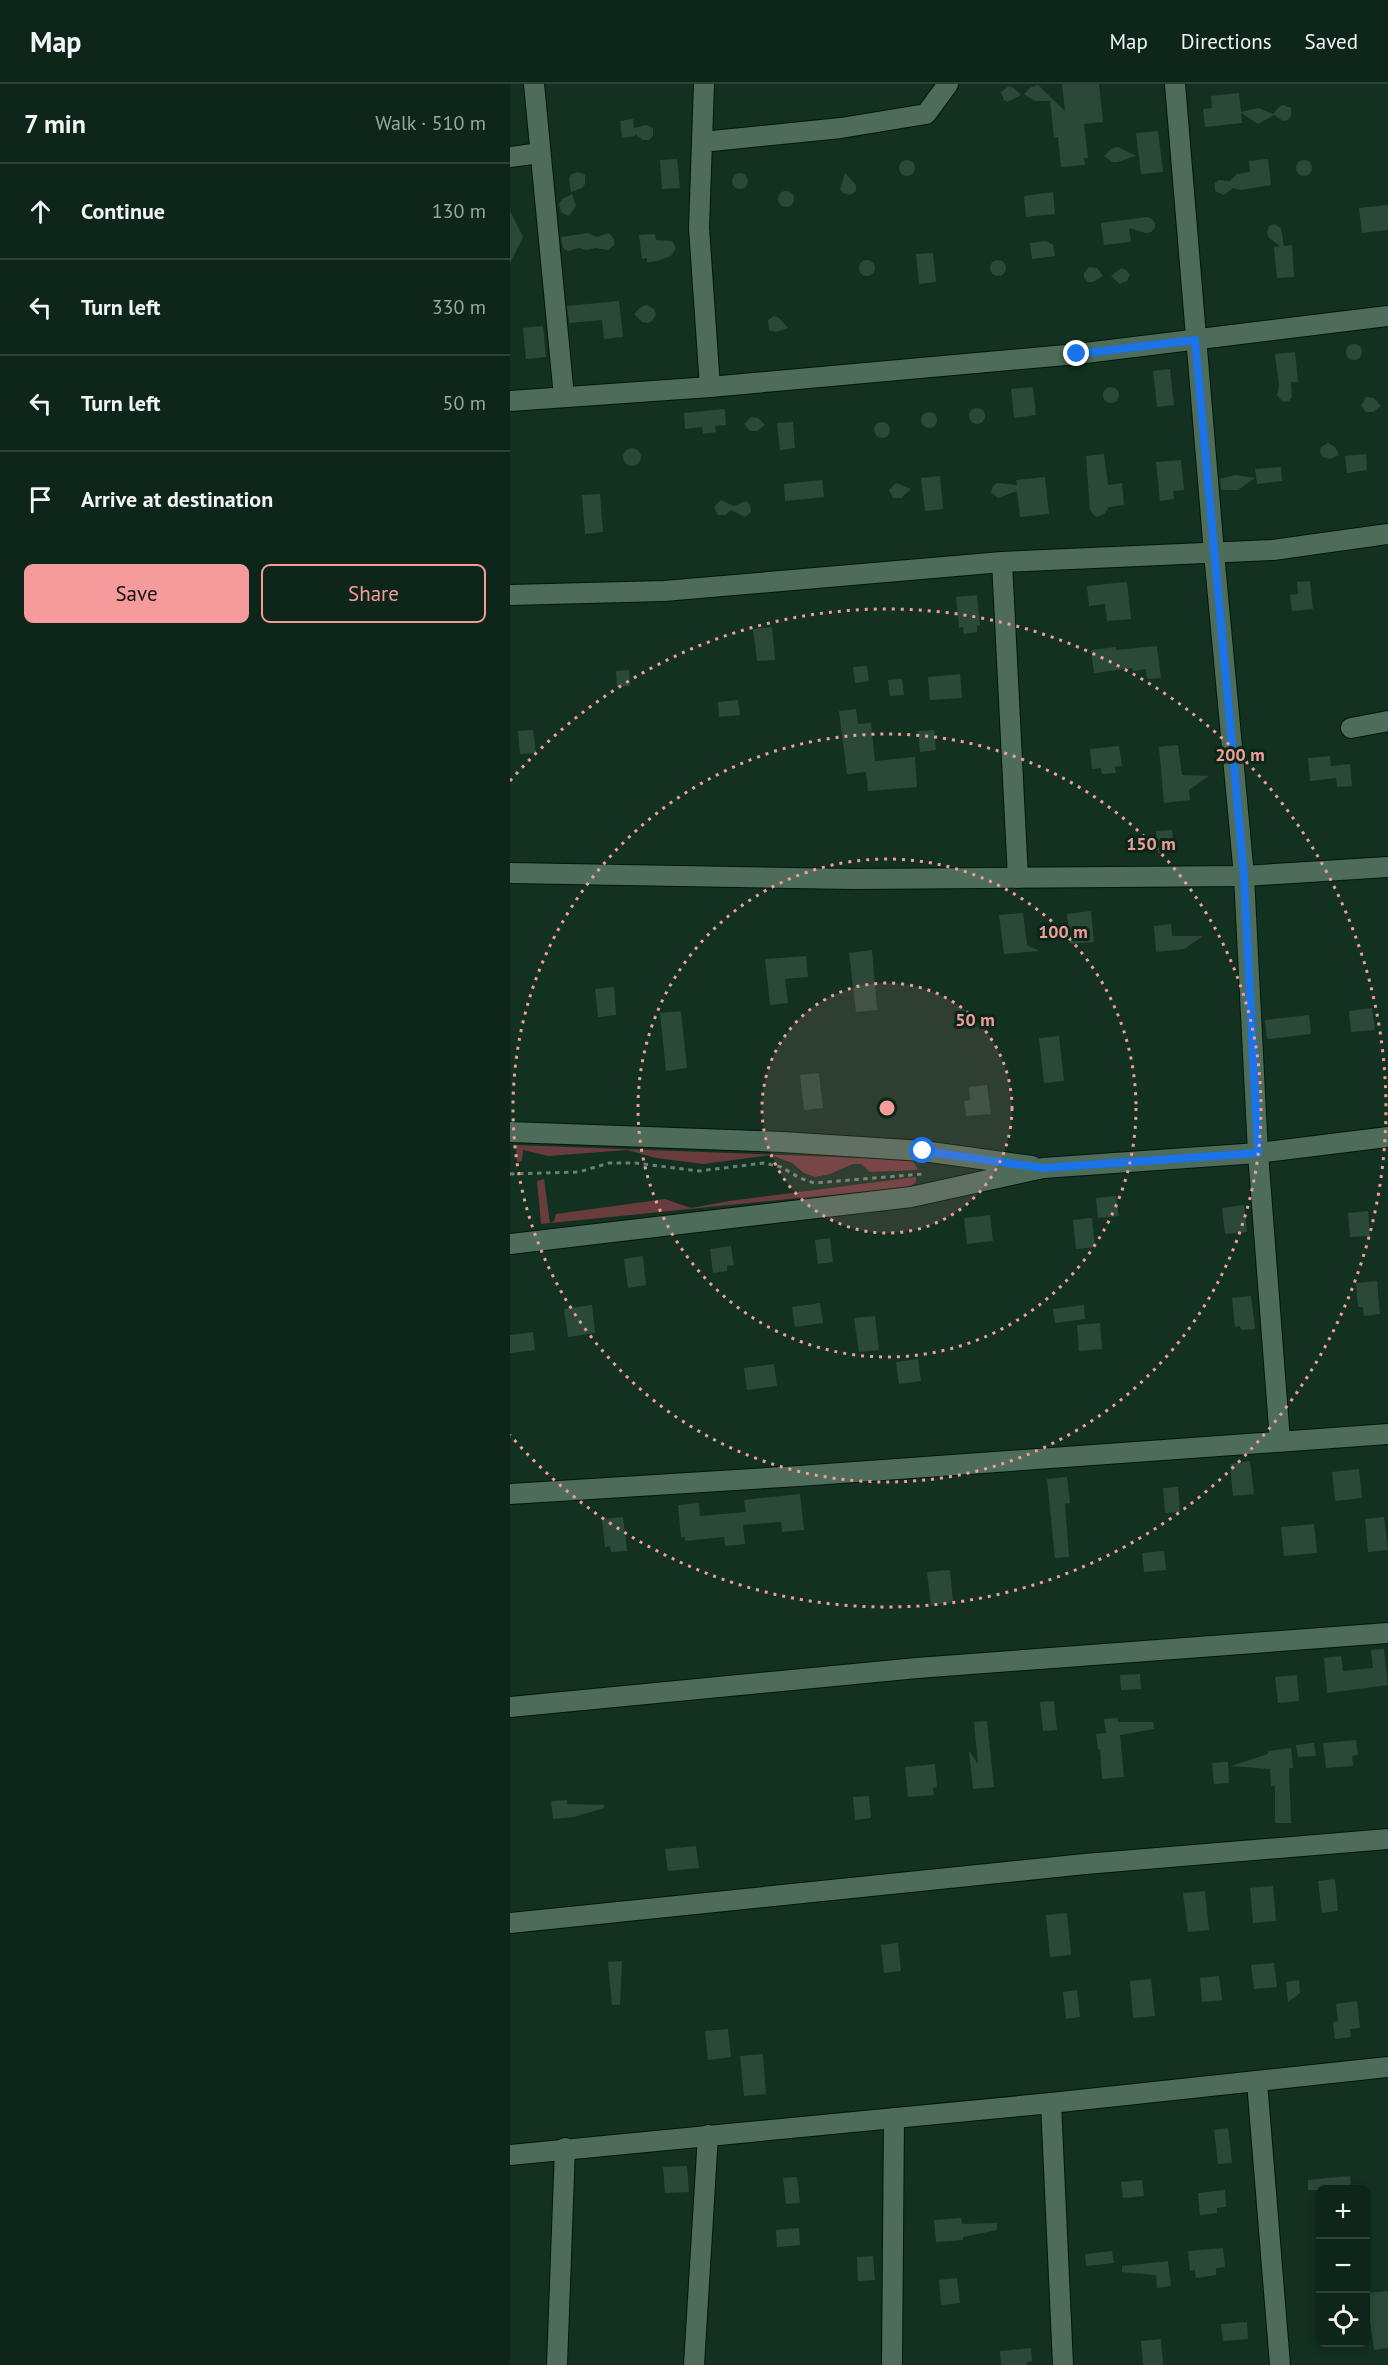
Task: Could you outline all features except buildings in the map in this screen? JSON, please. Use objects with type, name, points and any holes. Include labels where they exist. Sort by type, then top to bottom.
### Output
[{"type":"street","points":[[534,84],[564,397]]},
{"type":"street","points":[[704,84],[699,228],[710,387]]},
{"type":"street","points":[[702,142],[841,128],[926,114],[948,84]]},
{"type":"street","points":[[1174,84],[1244,876],[1258,1153],[1280,1441]]},
{"type":"street","points":[[510,157],[540,153]]},
{"type":"street","points":[[510,401],[710,387],[1077,354],[1388,316]]},
{"type":"street","points":[[510,595],[664,591],[1002,562],[1273,550],[1388,534]]},
{"type":"street","points":[[1002,562],[1018,878]]},
{"type":"street","points":[[1352,728],[1388,721]]},
{"type":"street","points":[[510,873],[854,879],[1018,878],[1244,876],[1388,867]]},
{"type":"street","points":[[510,1132],[782,1142],[923,1151],[1043,1168]]},
{"type":"street","points":[[510,1244],[911,1197],[1043,1168],[1258,1153],[1388,1137]]},
{"type":"street","points":[[510,1494],[1388,1434]]},
{"type":"street","points":[[510,1707],[917,1668],[1388,1633]]},
{"type":"street","points":[[510,1923],[1085,1864],[1388,1839]]},
{"type":"street","points":[[510,2155],[1051,2103],[1388,2067]]},
{"type":"street","points":[[1257,2082],[1280,2365]]},
{"type":"street","points":[[1051,2103],[1063,2365]]},
{"type":"street","points":[[892,2365],[894,2118]]},
{"type":"street","points":[[694,2365],[708,2135]]},
{"type":"street","points":[[557,2365],[565,2148]]},
{"type":"path","points":[[510,1174],[579,1172],[609,1163],[635,1163],[699,1172],[764,1163],[781,1167],[814,1183],[925,1174],[923,1151]]},
{"type":"shaded area","points":[[516,1145],[889,1159],[913,1161],[918,1170],[870,1172],[861,1164],[853,1164],[830,1174],[815,1177],[804,1173],[792,1163],[771,1155],[703,1164],[656,1158],[627,1150],[548,1156],[523,1150],[522,1161],[517,1162]]},
{"type":"shaded area","points":[[916,1177],[916,1182],[909,1187],[541,1224],[537,1181],[544,1179],[550,1223],[554,1221],[556,1214],[665,1199],[691,1208]]},
{"type":"route","points":[[923,1151],[1043,1168],[1258,1153],[1244,876],[1195,340],[1077,354]]}]
